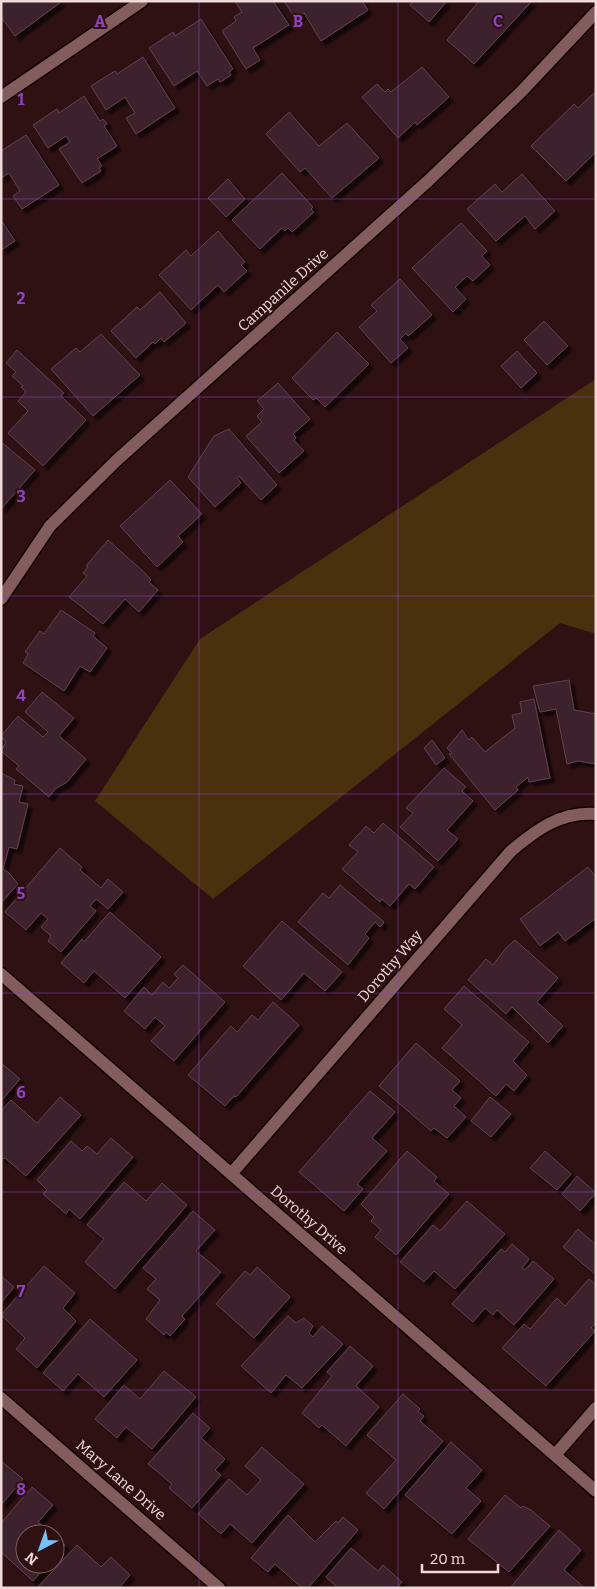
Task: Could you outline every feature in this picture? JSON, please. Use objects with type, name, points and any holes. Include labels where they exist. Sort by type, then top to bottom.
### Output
[{"type":"street","points":[[1,97],[142,1]]},
{"type":"street","name":"Campanile Drive","points":[[1,599],[50,526],[117,460],[428,181],[521,92],[596,12]]},
{"type":"street","name":"Dorothy Way","points":[[231,1174],[511,851],[537,829],[563,817],[596,814]]},
{"type":"street","name":"Dorothy Drive","points":[[1,974],[596,1491]]},
{"type":"street","name":"Mary Lane Drive","points":[[1,1398],[219,1588]]},
{"type":"street","points":[[555,1455],[596,1408]]},
{"type":"shaded area","points":[[596,379],[596,634],[560,623],[213,899],[95,801],[200,639]]},
{"type":"building","points":[[1,1],[61,2],[15,36],[1,17]]},
{"type":"building","points":[[235,1],[273,1],[289,25],[253,48],[260,60],[246,69],[222,31],[236,21],[234,17],[242,12]]},
{"type":"building","points":[[284,1],[362,1],[368,10],[321,41],[304,13],[295,18]]},
{"type":"building","points":[[413,1],[447,1],[429,22],[410,5]]},
{"type":"building","points":[[479,1],[532,1],[474,64],[447,40]]},
{"type":"building","points":[[201,19],[233,69],[229,72],[231,75],[220,82],[218,79],[207,86],[197,71],[174,86],[149,48],[173,32],[175,36]]},
{"type":"building","points":[[143,57],[175,108],[136,134],[126,118],[135,113],[125,97],[106,110],[91,86],[115,71],[117,74]]},
{"type":"building","points":[[422,67],[449,97],[417,125],[415,122],[398,138],[362,97],[377,84],[385,92],[388,89],[391,92]]},
{"type":"building","points":[[595,92],[596,152],[566,181],[531,146],[574,104],[578,108]]},
{"type":"building","points":[[84,96],[100,121],[103,119],[107,124],[104,126],[117,146],[97,159],[102,166],[99,168],[101,171],[82,183],[59,149],[70,142],[66,136],[48,148],[33,125],[57,109],[59,113]]},
{"type":"building","points":[[289,112],[319,146],[347,123],[379,158],[332,198],[305,168],[300,172],[266,134]]},
{"type":"building","points":[[26,135],[59,185],[22,209],[13,196],[20,191],[9,173],[1,178],[1,151]]},
{"type":"building","points":[[282,173],[313,207],[311,209],[314,212],[292,232],[288,228],[285,231],[282,228],[260,249],[232,220]]},
{"type":"building","points":[[522,174],[555,211],[535,229],[525,216],[496,241],[467,209],[495,184],[502,192]]},
{"type":"building","points":[[228,179],[245,199],[226,217],[208,198]]},
{"type":"building","points":[[1,220],[15,241],[1,250]]},
{"type":"building","points":[[461,223],[487,251],[482,256],[490,265],[473,281],[467,276],[455,287],[466,299],[453,312],[412,268]]},
{"type":"building","points":[[218,231],[245,262],[241,265],[247,271],[224,292],[218,285],[191,310],[159,275],[186,250],[191,256]]},
{"type":"building","points":[[400,279],[432,315],[408,336],[406,333],[400,339],[408,348],[391,363],[359,327],[377,311],[371,305]]},
{"type":"building","points":[[160,292],[186,323],[164,342],[161,338],[155,344],[153,342],[136,358],[111,331],[137,307],[140,310]]},
{"type":"building","points":[[544,321],[568,346],[547,365],[524,340]]},
{"type":"building","points":[[337,332],[369,364],[325,407],[316,398],[313,400],[292,378]]},
{"type":"building","points":[[101,334],[140,375],[93,416],[51,369],[76,348],[80,352]]},
{"type":"building","points":[[17,350],[64,393],[61,396],[86,420],[43,466],[8,433],[28,411],[18,401],[26,392],[21,387],[23,386],[12,376],[16,372],[6,363]]},
{"type":"building","points":[[517,351],[537,373],[521,388],[501,366]]},
{"type":"building","points":[[278,383],[310,419],[293,434],[296,438],[294,440],[304,451],[279,473],[246,436],[262,422],[257,416],[264,409],[257,401]]},
{"type":"building","points":[[229,429],[277,485],[261,500],[239,476],[237,478],[241,483],[215,507],[188,477],[214,436]]},
{"type":"building","points":[[1,442],[35,470],[1,509]]},
{"type":"building","points":[[170,480],[202,514],[178,536],[183,542],[157,567],[120,526]]},
{"type":"building","points":[[108,540],[145,573],[151,580],[149,582],[158,590],[139,612],[125,599],[103,624],[69,597],[87,576],[83,573],[88,567],[86,566]]},
{"type":"building","points":[[61,610],[95,633],[93,636],[107,648],[90,672],[80,666],[64,691],[23,663],[28,654],[25,652],[40,631],[44,634]]},
{"type":"building","points":[[569,680],[574,710],[596,714],[596,764],[578,761],[567,764],[556,709],[540,712],[533,686]]},
{"type":"building","points":[[42,692],[74,718],[59,736],[86,759],[67,782],[55,789],[49,797],[16,769],[19,766],[1,751],[6,742],[1,736],[18,716],[43,737],[48,732],[25,712]]},
{"type":"building","points":[[534,699],[550,778],[529,782],[528,777],[516,787],[518,790],[495,810],[449,754],[452,753],[447,748],[462,730],[469,740],[472,737],[485,752],[515,728],[512,715],[522,713],[520,702]]},
{"type":"building","points":[[432,740],[445,758],[436,765],[424,748]]},
{"type":"building","points":[[444,768],[466,787],[462,791],[473,801],[447,830],[458,839],[438,861],[400,827],[413,813],[406,808]]},
{"type":"building","points":[[1,773],[15,780],[14,784],[23,786],[19,802],[28,804],[17,849],[9,847],[3,869],[18,884],[1,903]]},
{"type":"building","points":[[383,823],[434,867],[415,889],[409,884],[390,906],[382,899],[380,902],[342,869],[358,852],[349,845],[366,826],[374,833]]},
{"type":"building","points":[[60,848],[82,867],[80,870],[101,888],[108,879],[123,892],[108,909],[96,899],[90,906],[96,911],[61,952],[48,941],[51,936],[41,927],[48,919],[41,913],[26,930],[5,912]]},
{"type":"building","points":[[588,867],[596,877],[596,918],[565,941],[558,932],[540,946],[520,919]]},
{"type":"building","points":[[340,885],[384,922],[380,927],[375,922],[365,934],[369,938],[348,965],[298,922],[323,893],[329,898]]},
{"type":"building","points":[[110,912],[161,957],[125,998],[94,971],[84,983],[61,963],[82,939],[84,942]]},
{"type":"building","points":[[282,921],[342,972],[325,991],[304,973],[281,1000],[243,966]]},
{"type":"building","points":[[515,940],[558,978],[537,1002],[563,1026],[548,1043],[512,1007],[506,1014],[468,980],[486,959],[493,965]]},
{"type":"building","points":[[183,965],[225,1002],[174,1061],[151,1041],[165,1026],[155,1017],[145,1029],[124,1011],[144,987],[152,995],[163,982],[169,988],[178,978],[174,974]]},
{"type":"building","points":[[464,986],[529,1042],[513,1061],[527,1075],[514,1091],[506,1084],[496,1096],[442,1048],[462,1025],[444,1009]]},
{"type":"building","points":[[273,1002],[299,1025],[236,1097],[234,1096],[225,1106],[188,1075],[231,1026],[237,1032],[252,1015],[258,1020]]},
{"type":"building","points":[[416,1043],[460,1081],[452,1090],[461,1098],[454,1106],[466,1117],[447,1138],[434,1128],[431,1131],[379,1086]]},
{"type":"building","points":[[1,1063],[20,1079],[1,1101]]},
{"type":"building","points":[[370,1091],[395,1112],[372,1138],[387,1151],[357,1184],[363,1189],[344,1211],[299,1172]]},
{"type":"building","points":[[60,1097],[81,1115],[26,1176],[5,1158],[1,1159],[1,1111],[11,1100],[37,1123]]},
{"type":"building","points":[[490,1097],[511,1114],[491,1137],[471,1121]]},
{"type":"building","points":[[111,1138],[133,1157],[80,1219],[69,1209],[66,1214],[43,1194],[47,1190],[37,1180],[71,1141],[82,1151],[87,1146],[97,1154]]},
{"type":"building","points":[[407,1151],[437,1177],[434,1181],[449,1194],[396,1255],[375,1237],[381,1230],[371,1221],[374,1217],[361,1204]]},
{"type":"building","points":[[545,1151],[571,1174],[557,1190],[530,1168]]},
{"type":"building","points":[[577,1176],[596,1193],[580,1211],[562,1194]]},
{"type":"building","points":[[124,1182],[146,1201],[162,1183],[187,1205],[115,1289],[85,1262],[104,1239],[87,1225]]},
{"type":"building","points":[[467,1201],[505,1234],[455,1289],[434,1271],[424,1282],[400,1262],[433,1225],[440,1231]]},
{"type":"building","points":[[193,1211],[215,1230],[196,1251],[221,1272],[182,1316],[185,1319],[170,1336],[166,1332],[164,1335],[146,1319],[160,1300],[147,1289],[156,1279],[143,1268]]},
{"type":"building","points":[[578,1229],[596,1245],[596,1275],[563,1247]]},
{"type":"building","points":[[512,1244],[529,1259],[522,1268],[525,1270],[533,1261],[554,1279],[514,1325],[497,1310],[493,1315],[485,1308],[473,1322],[452,1304],[501,1249],[505,1252]]},
{"type":"building","points":[[44,1266],[75,1293],[63,1308],[76,1321],[37,1368],[16,1349],[25,1338],[1,1315]]},
{"type":"building","points":[[257,1267],[290,1297],[254,1338],[216,1304],[245,1271],[250,1275]]},
{"type":"building","points":[[1,1276],[14,1287],[1,1303]]},
{"type":"building","points":[[589,1279],[596,1285],[596,1323],[591,1328],[595,1331],[546,1386],[502,1348],[524,1324],[530,1329],[557,1298],[565,1306]]},
{"type":"building","points":[[288,1316],[296,1323],[304,1318],[313,1326],[309,1333],[313,1337],[322,1326],[343,1344],[302,1388],[286,1375],[271,1393],[241,1366]]},
{"type":"building","points":[[90,1319],[137,1360],[104,1397],[78,1374],[63,1391],[43,1373]]},
{"type":"building","points":[[350,1346],[373,1366],[356,1386],[379,1407],[346,1446],[322,1425],[319,1428],[302,1413],[332,1376],[327,1372]]},
{"type":"building","points":[[164,1371],[196,1397],[152,1449],[126,1427],[117,1438],[95,1419],[124,1385],[140,1399]]},
{"type":"building","points":[[403,1394],[420,1409],[418,1412],[424,1416],[420,1421],[443,1441],[384,1509],[366,1493],[396,1460],[367,1435]]},
{"type":"building","points":[[193,1413],[210,1428],[201,1438],[225,1459],[215,1470],[221,1475],[192,1508],[169,1488],[172,1484],[148,1464]]},
{"type":"building","points":[[451,1442],[482,1470],[466,1488],[481,1501],[452,1534],[405,1495]]},
{"type":"building","points":[[262,1447],[304,1484],[252,1543],[230,1524],[221,1534],[198,1514],[229,1479],[247,1495],[261,1480],[245,1466]]},
{"type":"building","points":[[1,1461],[23,1479],[1,1505]]},
{"type":"building","points":[[32,1487],[53,1505],[38,1522],[40,1524],[15,1524],[15,1565],[1,1552],[1,1523]]},
{"type":"building","points":[[505,1495],[521,1508],[523,1506],[531,1510],[550,1526],[509,1572],[468,1539]]},
{"type":"building","points":[[288,1515],[315,1542],[336,1521],[338,1523],[343,1517],[358,1530],[308,1588],[302,1588],[275,1564],[268,1572],[251,1558]]},
{"type":"building","points":[[559,1530],[581,1550],[564,1570],[585,1588],[510,1588]]},
{"type":"building","points":[[77,1545],[101,1567],[111,1557],[130,1575],[119,1588],[37,1588],[50,1574],[65,1574],[65,1558]]},
{"type":"building","points":[[351,1548],[378,1571],[383,1565],[402,1582],[397,1588],[338,1588],[326,1577]]},
{"type":"building","points":[[25,1574],[39,1574],[33,1581]]}]
